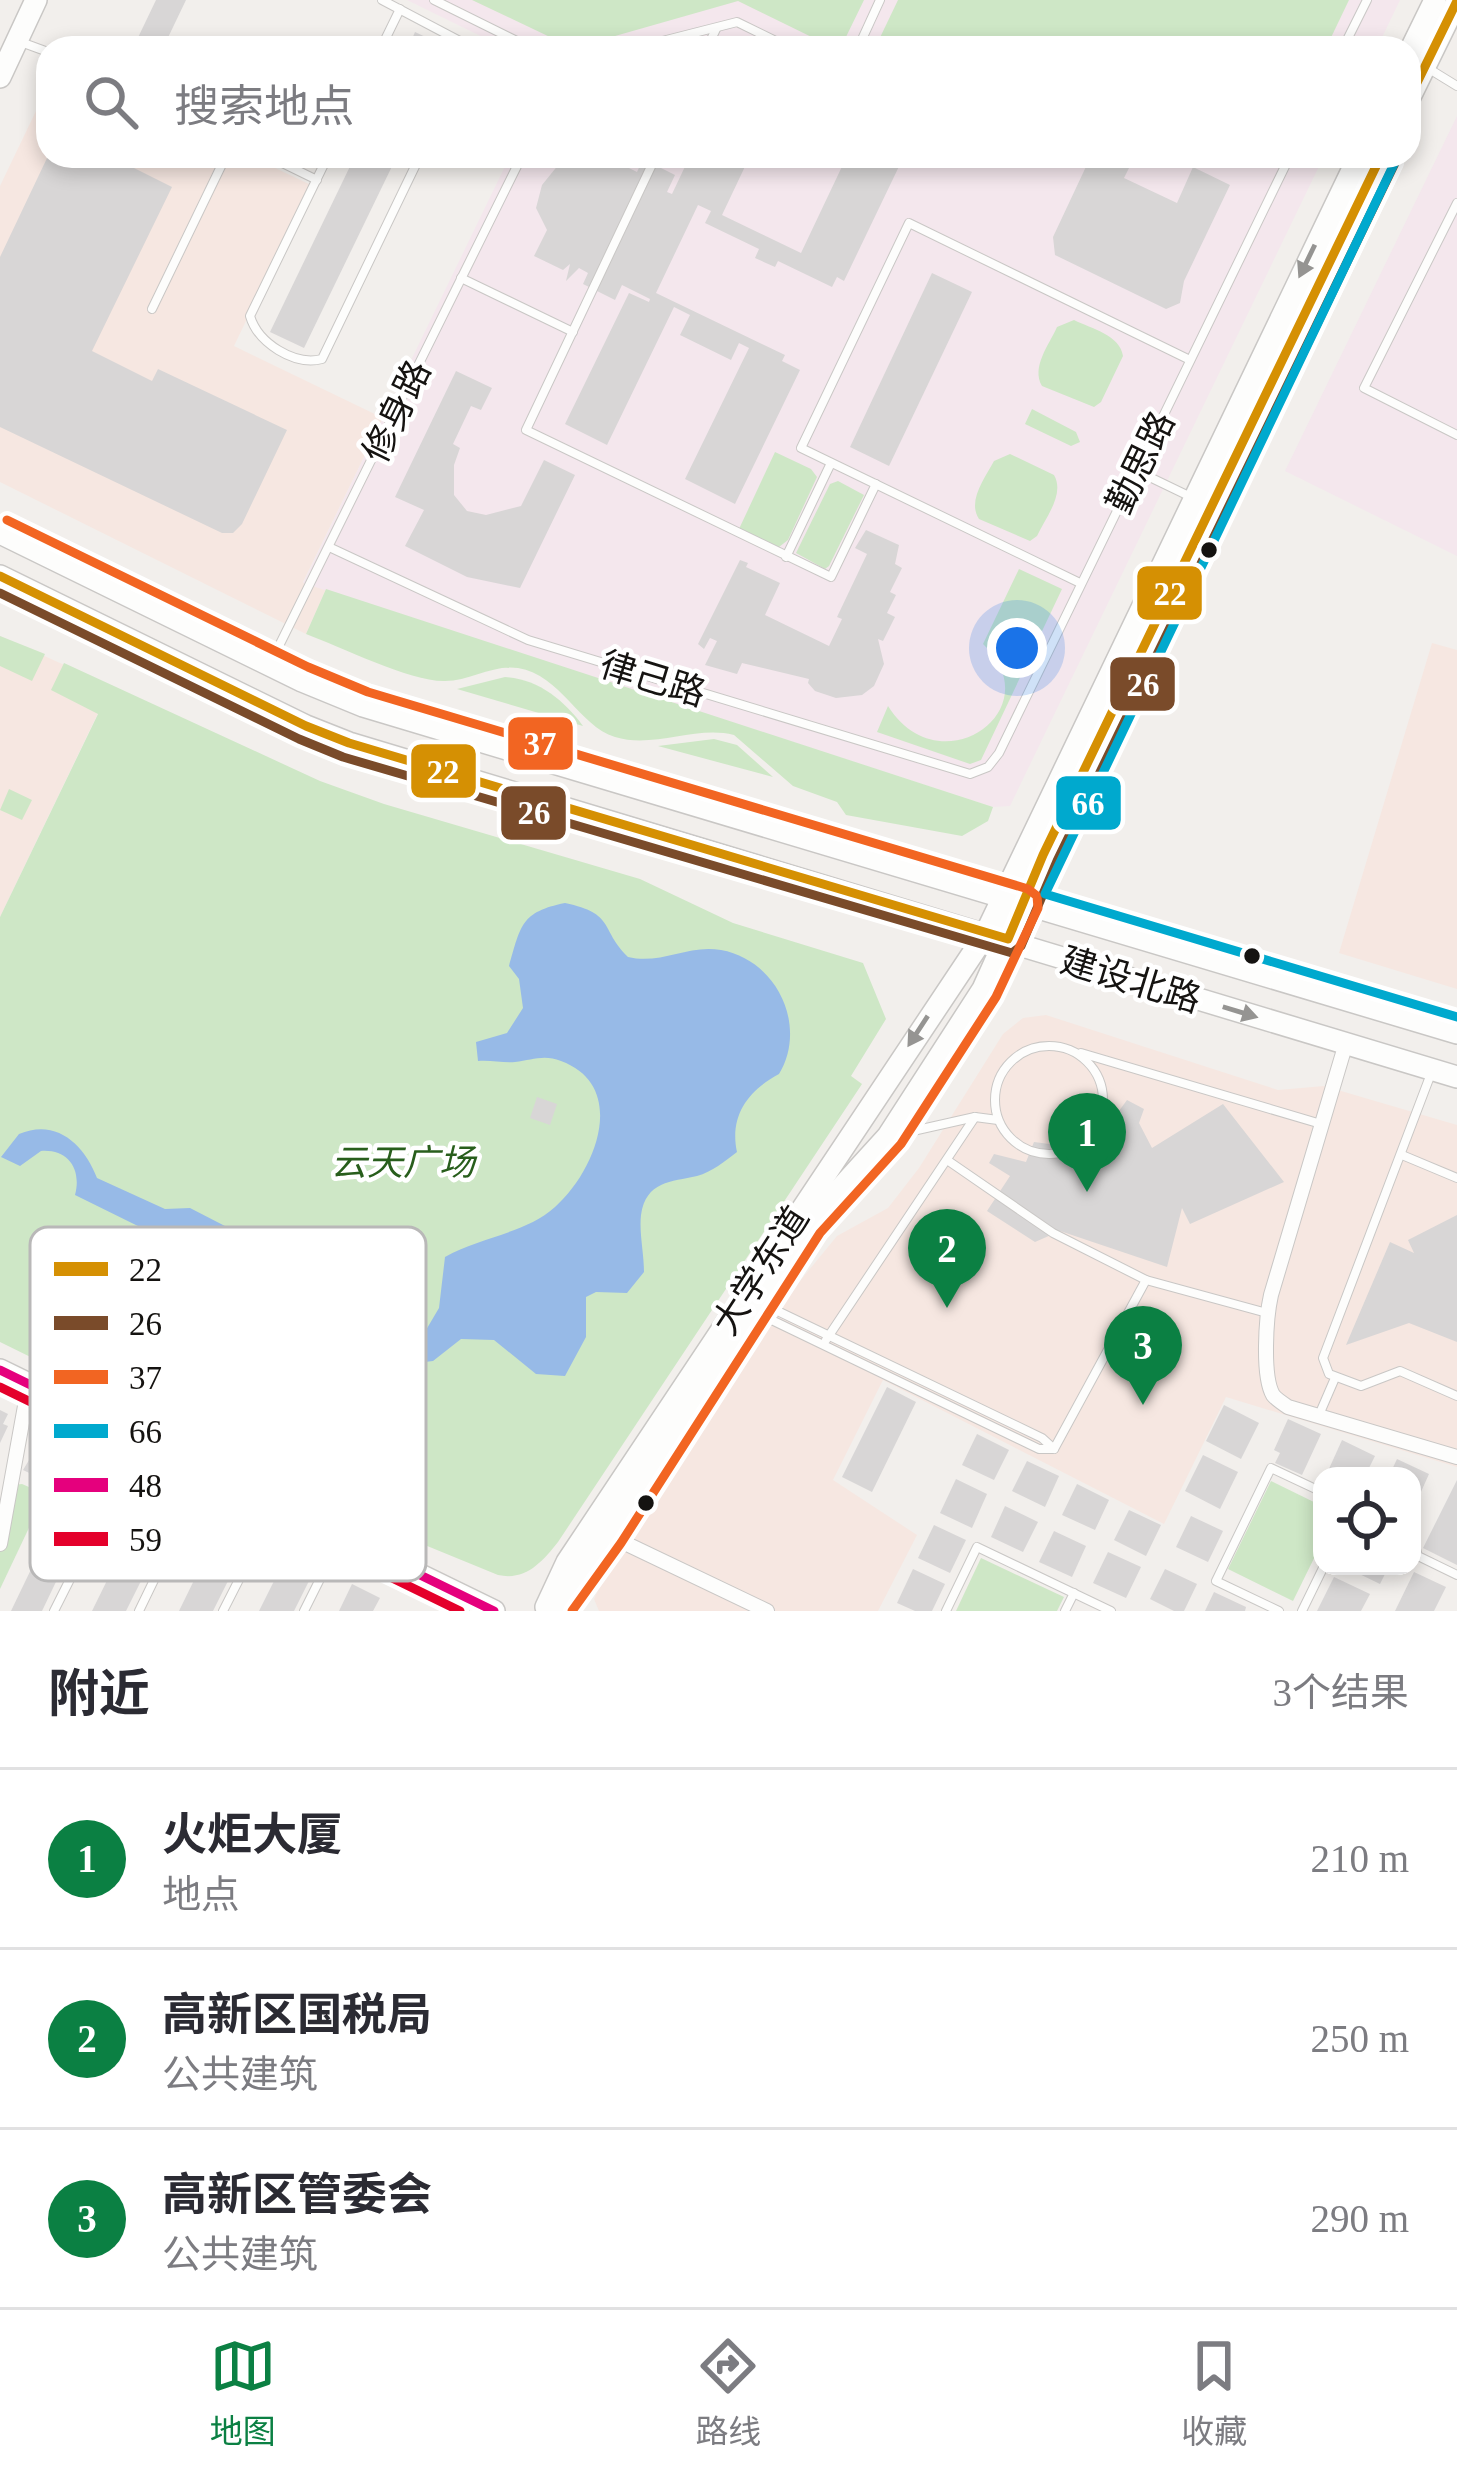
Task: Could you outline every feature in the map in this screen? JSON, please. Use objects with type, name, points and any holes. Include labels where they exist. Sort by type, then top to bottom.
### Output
[{"type":"main road","points":[[0,76],[23,0]]},
{"type":"main road","points":[[8,45],[36,0]]},
{"type":"main road","points":[[1421,47],[1435,0]]},
{"type":"main road","points":[[1421,56],[1449,32],[1457,1]]},
{"type":"main road","points":[[1014,901],[1192,498],[1353,168]]},
{"type":"main road","points":[[1014,901],[1375,168]]},
{"type":"main road","name":"建设北路","points":[[0,533],[269,665],[400,718],[1457,1034]]},
{"type":"main road","name":"建设北路","points":[[0,576],[349,743],[1457,1077]]},
{"type":"main road","name":"大学东道","points":[[548,1611],[567,1562],[985,934],[1014,901]]},
{"type":"main road","name":"大学东道","points":[[548,1611],[608,1535],[808,1224],[888,1136],[983,989],[1008,939],[1014,901]]},
{"type":"main road","points":[[0,1370],[29,1384]]},
{"type":"main road","points":[[426,1578],[494,1611]]},
{"type":"street","points":[[1346,1043],[1267,1313],[1268,1378],[1274,1396],[1288,1407],[1456,1453]]},
{"type":"street","points":[[0,1544],[6,1474],[29,1384]]},
{"type":"street","points":[[608,1535],[767,1611]]},
{"type":"lane","points":[[382,0],[451,36]]},
{"type":"lane","points":[[434,0],[507,36]]},
{"type":"lane","points":[[864,36],[880,0]]},
{"type":"lane","points":[[1349,36],[1367,0]]},
{"type":"lane","points":[[387,36],[400,9]]},
{"type":"lane","points":[[682,36],[737,22],[766,36]]},
{"type":"lane","points":[[713,36],[717,27]]},
{"type":"lane","points":[[1421,63],[1457,86]]},
{"type":"lane","points":[[152,309],[220,168]]},
{"type":"lane","points":[[292,168],[316,180]]},
{"type":"lane","points":[[322,168],[250,316],[264,341],[308,362],[322,359],[415,168]]},
{"type":"lane","name":"修身路","points":[[269,665],[515,168]]},
{"type":"lane","points":[[650,168],[526,430],[831,578],[876,484]]},
{"type":"lane","name":"勤思路","points":[[988,766],[999,753],[1284,168]]},
{"type":"lane","points":[[1457,202],[1364,388],[1457,435]]},
{"type":"lane","points":[[1080,583],[801,448],[909,223],[1190,360]]},
{"type":"lane","points":[[461,278],[573,332]]},
{"type":"lane","points":[[786,557],[831,463]]},
{"type":"lane","points":[[1136,470],[1192,498]]},
{"type":"lane","name":"律己路","points":[[329,548],[528,640],[970,774],[988,766]]},
{"type":"lane","points":[[1081,1052],[1101,1082],[1100,1118],[1078,1147],[1060,1154],[1024,1149],[1010,1138],[995,1108],[1000,1077],[1020,1053],[1051,1046],[1081,1052],[1321,1124]]},
{"type":"lane","points":[[1432,1070],[1323,1358],[1329,1374],[1361,1386],[1400,1371],[1457,1396]]},
{"type":"lane","points":[[821,1344],[975,1117]]},
{"type":"lane","points":[[888,1136],[975,1117],[1000,1120]]},
{"type":"lane","points":[[1402,1155],[1457,1178]]},
{"type":"lane","points":[[947,1160],[1053,1234],[1146,1280],[1267,1313]]},
{"type":"lane","points":[[1054,1449],[1146,1280]]},
{"type":"lane","points":[[756,1307],[1042,1438],[1054,1449]]},
{"type":"lane","points":[[756,1307],[821,1344],[1039,1449],[1054,1449]]},
{"type":"lane","points":[[1319,1416],[1335,1378]]},
{"type":"lane","points":[[1279,1611],[1216,1581],[1271,1468],[1313,1488]]},
{"type":"lane","points":[[946,1611],[977,1546],[1111,1611]]},
{"type":"lane","points":[[1421,1557],[1457,1575]]},
{"type":"lane","points":[[1302,1611],[1320,1575]]},
{"type":"lane","points":[[54,1611],[69,1581]]},
{"type":"lane","points":[[139,1611],[154,1581]]},
{"type":"lane","points":[[223,1611],[238,1581]]},
{"type":"lane","points":[[304,1611],[319,1581]]},
{"type":"lane","points":[[1065,1611],[1074,1594]]},
{"type":"shaded area","points":[[407,0],[1400,0],[1383,36],[480,36]]},
{"type":"shaded area","points":[[36,111],[36,168],[275,168],[311,185],[234,346],[383,418],[303,582],[326,589],[306,634],[0,482],[0,186]]},
{"type":"shaded area","points":[[1457,116],[1457,556],[1285,471]]},
{"type":"shaded area","points":[[504,168],[1318,168],[1010,806],[993,807],[303,583]]},
{"type":"shaded area","points":[[0,636],[111,686],[0,917]]},
{"type":"shaded area","points":[[1432,643],[1457,650],[1457,989],[1339,953]]},
{"type":"shaded area","points":[[1046,1015],[1278,1090],[1324,1086],[1457,1125],[1457,1467],[1226,1397],[1164,1524],[883,1380],[833,1480],[917,1535],[878,1611],[772,1611],[629,1539],[768,1320],[837,1236],[888,1208],[919,1168],[1003,1034],[1023,1018]]},
{"type":"shaded area","points":[[620,1546],[753,1611],[599,1611],[594,1599]]},
{"type":"green space","points":[[472,0],[864,0],[846,36],[810,36],[738,1],[615,36],[548,36]]},
{"type":"green space","points":[[898,0],[1349,0],[1332,36],[881,36]]},
{"type":"green space","points":[[1074,320],[1111,338],[1123,356],[1101,402],[1094,407],[1042,386],[1039,379],[1042,356],[1057,327]]},
{"type":"green space","points":[[1032,409],[1076,432],[1080,442],[1071,446],[1025,424]]},
{"type":"green space","points":[[775,452],[811,469],[817,477],[788,540],[779,547],[739,529]]},
{"type":"green space","points":[[1010,454],[1054,475],[1057,482],[1053,506],[1030,541],[979,519],[976,512],[979,490],[994,461]]},
{"type":"green space","points":[[838,481],[864,495],[825,569],[796,553],[830,484]]},
{"type":"green space","points":[[1019,569],[1062,589],[981,760],[970,764],[877,732],[888,706],[910,730],[934,740],[959,740],[981,731],[997,714],[1005,693],[1001,669],[983,644]]},
{"type":"green space","points":[[326,589],[993,807],[988,821],[962,836],[846,815],[837,802],[793,786],[734,735],[615,737],[591,723],[546,680],[518,668],[445,681],[395,670],[306,634]]},
{"type":"green space","points":[[0,636],[45,654],[32,681],[0,666]]},
{"type":"green space","name":"云天广场","points":[[64,663],[320,781],[640,879],[733,923],[863,963],[886,1019],[851,1076],[862,1084],[558,1542],[525,1572],[498,1575],[426,1546],[426,1227],[30,1227],[30,1357],[0,1342],[0,917],[98,714],[51,690]]},
{"type":"green space","points":[[505,677],[549,692],[583,726],[457,689]]},
{"type":"green space","points":[[714,739],[737,745],[773,777],[658,746]]},
{"type":"green space","points":[[9,789],[32,800],[22,820],[0,810]]},
{"type":"green space","points":[[1271,1481],[1313,1502],[1313,1560],[1293,1601],[1228,1569]]},
{"type":"green space","points":[[13,1485],[30,1487],[30,1526],[0,1589],[0,1547]]},
{"type":"green space","points":[[981,1558],[1064,1597],[1057,1611],[956,1611]]},
{"type":"water","points":[[565,903],[592,912],[628,957],[709,949],[741,956],[772,981],[788,1016],[790,1036],[779,1074],[750,1096],[739,1115],[737,1152],[708,1172],[661,1185],[648,1195],[641,1222],[644,1272],[627,1293],[596,1292],[586,1297],[586,1337],[565,1376],[536,1374],[494,1340],[461,1339],[426,1362],[426,1330],[439,1308],[445,1257],[516,1229],[555,1207],[583,1173],[599,1130],[595,1089],[582,1073],[561,1061],[478,1061],[476,1042],[507,1033],[523,1008],[519,979],[509,966],[520,930],[539,911]]},
{"type":"water","points":[[45,1129],[57,1132],[85,1155],[97,1178],[165,1209],[190,1208],[227,1227],[140,1227],[75,1195],[74,1169],[59,1153],[41,1151],[20,1166],[1,1157],[19,1134]]},
{"type":"building","points":[[156,0],[186,0],[169,36],[139,36]]},
{"type":"building","points":[[42,168],[134,168],[172,187],[92,351],[152,381],[158,369],[287,430],[242,524],[233,533],[222,533],[0,427],[0,257]]},
{"type":"building","points":[[349,168],[391,168],[304,348],[270,332]]},
{"type":"building","points":[[556,168],[629,168],[637,172],[639,168],[661,168],[675,175],[667,192],[672,194],[684,168],[744,168],[722,215],[801,253],[841,168],[898,168],[844,281],[837,277],[832,287],[778,261],[775,267],[755,258],[759,249],[705,223],[711,211],[698,205],[656,293],[785,355],[782,361],[800,370],[735,504],[685,479],[749,348],[739,343],[731,360],[680,335],[690,315],[674,307],[607,445],[565,424],[629,293],[650,299],[622,285],[615,300],[583,284],[588,273],[579,268],[566,281],[570,264],[563,270],[534,256],[547,230],[536,208],[542,185]]},
{"type":"building","points":[[1085,168],[1129,168],[1124,178],[1177,203],[1193,168],[1230,185],[1184,281],[1180,303],[1166,309],[1055,255],[1053,237]]},
{"type":"building","points":[[932,273],[972,292],[889,466],[850,447]]},
{"type":"building","points":[[456,371],[492,388],[481,410],[471,406],[453,444],[460,448],[454,465],[454,495],[467,511],[486,515],[521,506],[544,460],[575,475],[520,588],[467,577],[405,546],[424,510],[395,497]]},
{"type":"building","points":[[866,530],[899,545],[895,564],[902,568],[890,592],[896,595],[887,613],[895,617],[883,641],[878,639],[884,664],[874,686],[862,695],[836,698],[815,691],[809,679],[742,663],[737,674],[705,665],[717,641],[710,638],[704,649],[698,644],[740,560],[780,583],[765,615],[829,646],[842,619],[837,617],[867,554],[855,548]]},
{"type":"building","points":[[537,1097],[557,1104],[550,1125],[530,1118]]},
{"type":"building","points":[[1127,1100],[1144,1109],[1139,1123],[1152,1148],[1223,1104],[1284,1182],[1190,1224],[1182,1208],[1167,1267],[1060,1231],[1035,1242],[987,1211],[1010,1176],[989,1163],[994,1154],[1026,1162],[1034,1142],[1057,1145],[1072,1141],[1085,1132],[1099,1107],[1119,1111]]},
{"type":"building","points":[[1457,1215],[1457,1342],[1409,1323],[1346,1345],[1390,1242],[1414,1253],[1408,1240]]},
{"type":"building","points":[[887,1387],[916,1402],[872,1492],[842,1477]]},
{"type":"building","points":[[1224,1405],[1259,1423],[1241,1459],[1206,1441]]},
{"type":"building","points":[[0,1410],[8,1414],[3,1424],[8,1426],[0,1443]]},
{"type":"building","points":[[1288,1419],[1321,1434],[1302,1475],[1275,1463],[1280,1453],[1274,1450]]},
{"type":"building","points":[[977,1434],[1009,1450],[994,1480],[962,1465]]},
{"type":"building","points":[[1342,1440],[1375,1456],[1370,1467],[1330,1467]]},
{"type":"building","points":[[1203,1455],[1238,1472],[1220,1509],[1185,1491]]},
{"type":"building","points":[[1027,1461],[1059,1476],[1045,1507],[1012,1491]]},
{"type":"building","points":[[956,1479],[987,1494],[972,1528],[940,1513]]},
{"type":"building","points":[[1457,1480],[1457,1565],[1423,1548]]},
{"type":"building","points":[[1077,1484],[1109,1500],[1095,1530],[1062,1515]]},
{"type":"building","points":[[1005,1506],[1038,1522],[1023,1552],[991,1537]]},
{"type":"building","points":[[1129,1510],[1161,1525],[1146,1556],[1114,1540]]},
{"type":"building","points":[[1191,1516],[1223,1531],[1208,1562],[1176,1547]]},
{"type":"building","points":[[934,1525],[966,1540],[950,1573],[918,1558]]},
{"type":"building","points":[[1054,1531],[1086,1546],[1072,1577],[1039,1562]]},
{"type":"building","points":[[1108,1552],[1141,1567],[1126,1598],[1093,1583]]},
{"type":"building","points":[[913,1569],[945,1584],[932,1611],[915,1611],[897,1603]]},
{"type":"building","points":[[1165,1569],[1197,1584],[1184,1611],[1150,1599]]},
{"type":"building","points":[[30,1572],[30,1581],[56,1581],[42,1611],[11,1611]]},
{"type":"building","points":[[1362,1575],[1384,1575],[1380,1584]]},
{"type":"building","points":[[1413,1575],[1446,1587],[1434,1611],[1395,1611]]},
{"type":"building","points":[[1334,1577],[1370,1594],[1361,1611],[1317,1611]]},
{"type":"building","points":[[107,1581],[141,1581],[126,1611],[92,1611]]},
{"type":"building","points":[[194,1581],[228,1581],[213,1611],[179,1611]]},
{"type":"building","points":[[274,1581],[309,1581],[294,1611],[259,1611]]},
{"type":"building","points":[[352,1584],[380,1598],[373,1611],[339,1611]]},
{"type":"building","points":[[1214,1592],[1246,1607],[1245,1611],[1205,1611]]},
{"type":"transit line","name":"22","points":[[1421,74],[1457,1]]},
{"type":"transit line","name":"22","points":[[0,576],[349,743],[1008,939],[1043,855],[1375,168]]},
{"type":"transit line","name":"66","points":[[1392,168],[1045,894],[1457,1017]]},
{"type":"transit line","name":"26","points":[[0,593],[343,757],[1012,953],[1021,946],[1057,861],[1393,168]]},
{"type":"transit line","name":"37","points":[[7,520],[368,692],[1028,889],[1037,896],[1038,908],[996,997],[901,1144],[820,1233],[621,1543],[572,1611]]},
{"type":"transit line","name":"48","points":[[0,1370],[30,1385]]},
{"type":"transit line","name":"59","points":[[0,1387],[30,1402]]},
{"type":"transit line","name":"48","points":[[426,1578],[494,1611]]},
{"type":"transit line","name":"59","points":[[398,1581],[460,1611]]},
{"type":"place","name":"火炬大厦","points":[[1087,1192]]},
{"type":"place","name":"高新区国税局","points":[[947,1308]]},
{"type":"place","name":"高新区管委会","points":[[1143,1405]]}]
